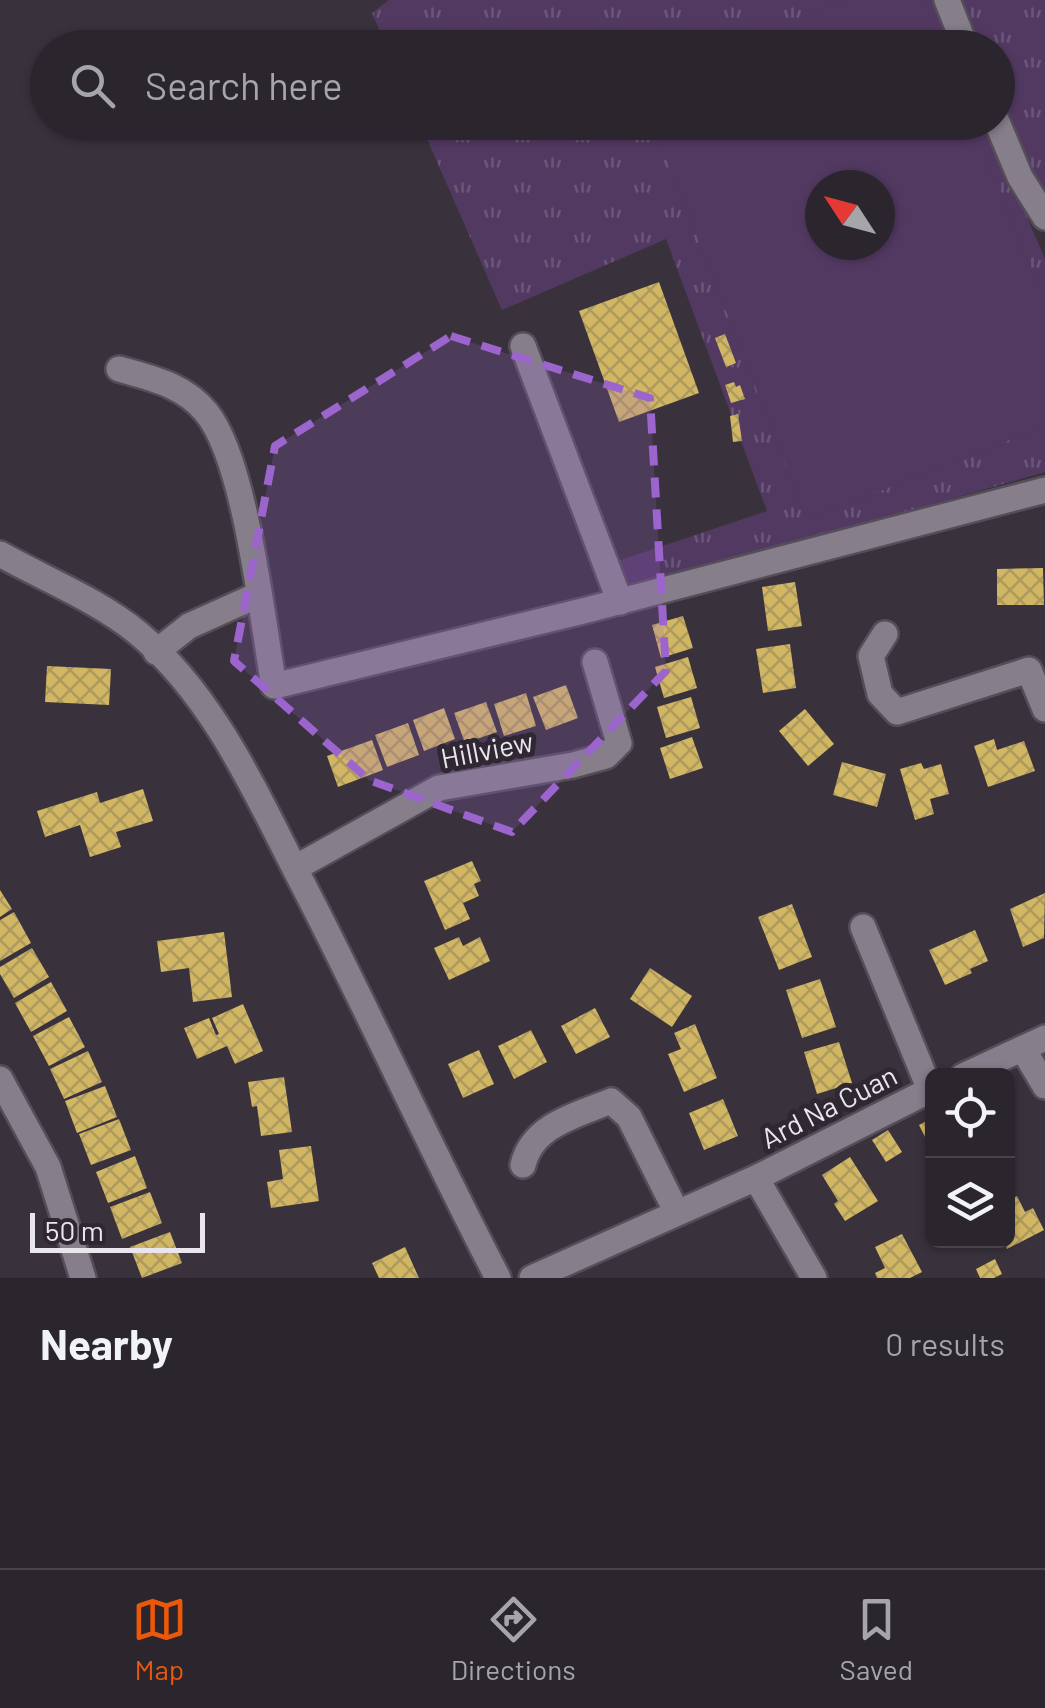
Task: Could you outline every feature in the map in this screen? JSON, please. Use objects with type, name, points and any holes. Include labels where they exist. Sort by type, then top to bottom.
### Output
[{"type":"street","points":[[947,0],[959,30]]},
{"type":"street","points":[[1005,140],[1020,176],[1045,217]]},
{"type":"street","points":[[523,346],[620,602]]},
{"type":"street","points":[[119,369],[171,384],[205,410],[222,437],[242,502],[274,686],[620,602],[1045,490]]},
{"type":"street","points":[[0,554],[83,596],[138,634],[190,688],[239,760],[498,1278]]},
{"type":"street","points":[[156,652],[189,626],[258,595]]},
{"type":"street","points":[[885,634],[871,656],[880,694],[897,712],[1029,670],[1045,709]]},
{"type":"street","name":"Hillview","points":[[295,868],[439,788],[606,756],[618,743],[596,662]]},
{"type":"street","name":"Ard Na Cuan","points":[[864,927],[925,1075]]},
{"type":"street","points":[[980,1068],[1034,1043],[1045,1086]]},
{"type":"street","points":[[0,1080],[48,1167],[83,1278]]},
{"type":"street","name":"Ard Na Cuan","points":[[532,1278],[756,1178],[925,1093]]},
{"type":"street","points":[[522,1164],[527,1145],[554,1124],[611,1100],[630,1117],[676,1211]]},
{"type":"street","name":"Ard Na Cuan","points":[[756,1178],[814,1278]]},
{"type":"highlighted area","points":[[451,336],[650,398],[666,671],[512,832],[369,780],[234,661],[275,446]]},
{"type":"green space","points":[[389,0],[934,0],[947,30],[380,30],[372,13]]},
{"type":"green space","points":[[844,0],[923,0],[935,30],[773,30]]},
{"type":"green space","points":[[957,0],[1045,0],[1045,200],[1015,140],[1015,30],[969,30]]},
{"type":"green space","points":[[427,140],[993,140],[1045,259],[1045,472],[628,591],[618,561],[767,511],[666,239],[502,310]]},
{"type":"green space","points":[[660,140],[979,140],[1045,305],[1045,426],[807,520]]},
{"type":"building","points":[[659,282],[699,393],[619,422],[579,311]]},
{"type":"building","points":[[725,334],[736,363],[726,367],[715,338]]},
{"type":"building","points":[[734,382],[736,387],[740,385],[745,399],[731,403],[725,385]]},
{"type":"building","points":[[738,414],[742,441],[733,442],[730,416]]},
{"type":"building","points":[[1043,568],[1044,605],[997,605],[997,569]]},
{"type":"building","points":[[795,582],[802,626],[768,631],[762,587]]},
{"type":"building","points":[[683,616],[693,648],[661,658],[652,625]]},
{"type":"building","points":[[790,644],[796,688],[763,693],[756,649]]},
{"type":"building","points":[[688,657],[697,688],[664,698],[655,667]]},
{"type":"building","points":[[47,666],[111,669],[109,705],[45,702]]},
{"type":"building","points":[[566,685],[578,718],[546,730],[533,697]]},
{"type":"building","points":[[526,693],[536,726],[504,736],[494,704]]},
{"type":"building","points":[[691,697],[700,728],[666,738],[657,707]]},
{"type":"building","points":[[486,702],[497,732],[465,743],[454,713]]},
{"type":"building","points":[[444,708],[455,739],[424,751],[413,720]]},
{"type":"building","points":[[805,709],[834,744],[808,766],[779,731]]},
{"type":"building","points":[[408,723],[419,755],[387,767],[375,735]]},
{"type":"building","points":[[692,737],[703,768],[670,779],[660,748]]},
{"type":"building","points":[[994,739],[997,750],[1024,741],[1035,771],[988,787],[974,746]]},
{"type":"building","points":[[372,740],[383,770],[338,787],[327,756]]},
{"type":"building","points":[[842,762],[886,774],[877,807],[833,795]]},
{"type":"building","points":[[921,763],[924,769],[941,764],[949,794],[930,799],[934,814],[915,820],[900,769]]},
{"type":"building","points":[[143,789],[153,821],[116,832],[121,847],[90,857],[80,825],[45,837],[37,811],[97,792],[100,803]]},
{"type":"building","points":[[472,861],[481,881],[474,884],[479,896],[463,903],[470,919],[445,930],[424,881]]},
{"type":"building","points":[[0,890],[12,909],[0,917]]},
{"type":"building","points":[[1045,893],[1044,938],[1023,947],[1010,909]]},
{"type":"building","points":[[792,904],[812,957],[779,970],[758,917]]},
{"type":"building","points":[[14,912],[31,943],[0,961],[0,920]]},
{"type":"building","points":[[975,930],[988,961],[945,985],[929,950]]},
{"type":"building","points":[[224,932],[232,997],[193,1002],[189,968],[161,972],[157,941]]},
{"type":"building","points":[[459,937],[463,946],[480,937],[490,961],[449,980],[434,948]]},
{"type":"building","points":[[32,948],[49,977],[14,998],[0,967]]},
{"type":"building","points":[[650,968],[692,996],[672,1027],[630,999]]},
{"type":"building","points":[[820,979],[836,1027],[802,1038],[786,990]]},
{"type":"building","points":[[51,982],[67,1011],[31,1032],[15,1003]]},
{"type":"building","points":[[243,1004],[263,1051],[235,1064],[227,1046],[197,1059],[184,1028],[209,1018],[216,1035],[219,1034],[212,1018]]},
{"type":"building","points":[[595,1008],[610,1037],[576,1054],[561,1026]]},
{"type":"building","points":[[69,1017],[85,1047],[49,1066],[33,1036]]},
{"type":"building","points":[[695,1024],[717,1078],[684,1092],[668,1054],[681,1049],[674,1033]]},
{"type":"building","points":[[531,1030],[547,1062],[514,1079],[498,1046]]},
{"type":"building","points":[[839,1042],[852,1083],[817,1094],[804,1052]]},
{"type":"building","points":[[479,1050],[494,1084],[463,1098],[448,1064]]},
{"type":"building","points":[[88,1051],[102,1082],[64,1099],[50,1069]]},
{"type":"building","points":[[284,1077],[292,1132],[261,1136],[257,1106],[252,1107],[248,1082]]},
{"type":"building","points":[[105,1086],[117,1117],[77,1133],[65,1101]]},
{"type":"building","points":[[723,1099],[738,1136],[704,1150],[689,1113]]},
{"type":"building","points":[[119,1119],[131,1150],[91,1165],[79,1134]]},
{"type":"building","points":[[888,1130],[902,1152],[886,1162],[872,1140]]},
{"type":"building","points":[[311,1146],[319,1201],[271,1208],[267,1182],[283,1179],[279,1150]]},
{"type":"building","points":[[135,1156],[147,1188],[108,1203],[96,1172]]},
{"type":"building","points":[[850,1157],[878,1201],[845,1221],[822,1175]]},
{"type":"building","points":[[150,1192],[162,1223],[122,1239],[110,1207]]},
{"type":"building","points":[[1015,1197],[1025,1212],[1033,1208],[1044,1230],[1015,1245]]},
{"type":"building","points":[[170,1232],[182,1263],[142,1278],[130,1247]]},
{"type":"building","points":[[902,1234],[922,1272],[910,1278],[877,1278],[875,1273],[885,1268],[875,1247]]},
{"type":"building","points":[[405,1247],[419,1278],[379,1278],[372,1263]]},
{"type":"building","points":[[995,1259],[1002,1274],[980,1278],[976,1269]]}]
